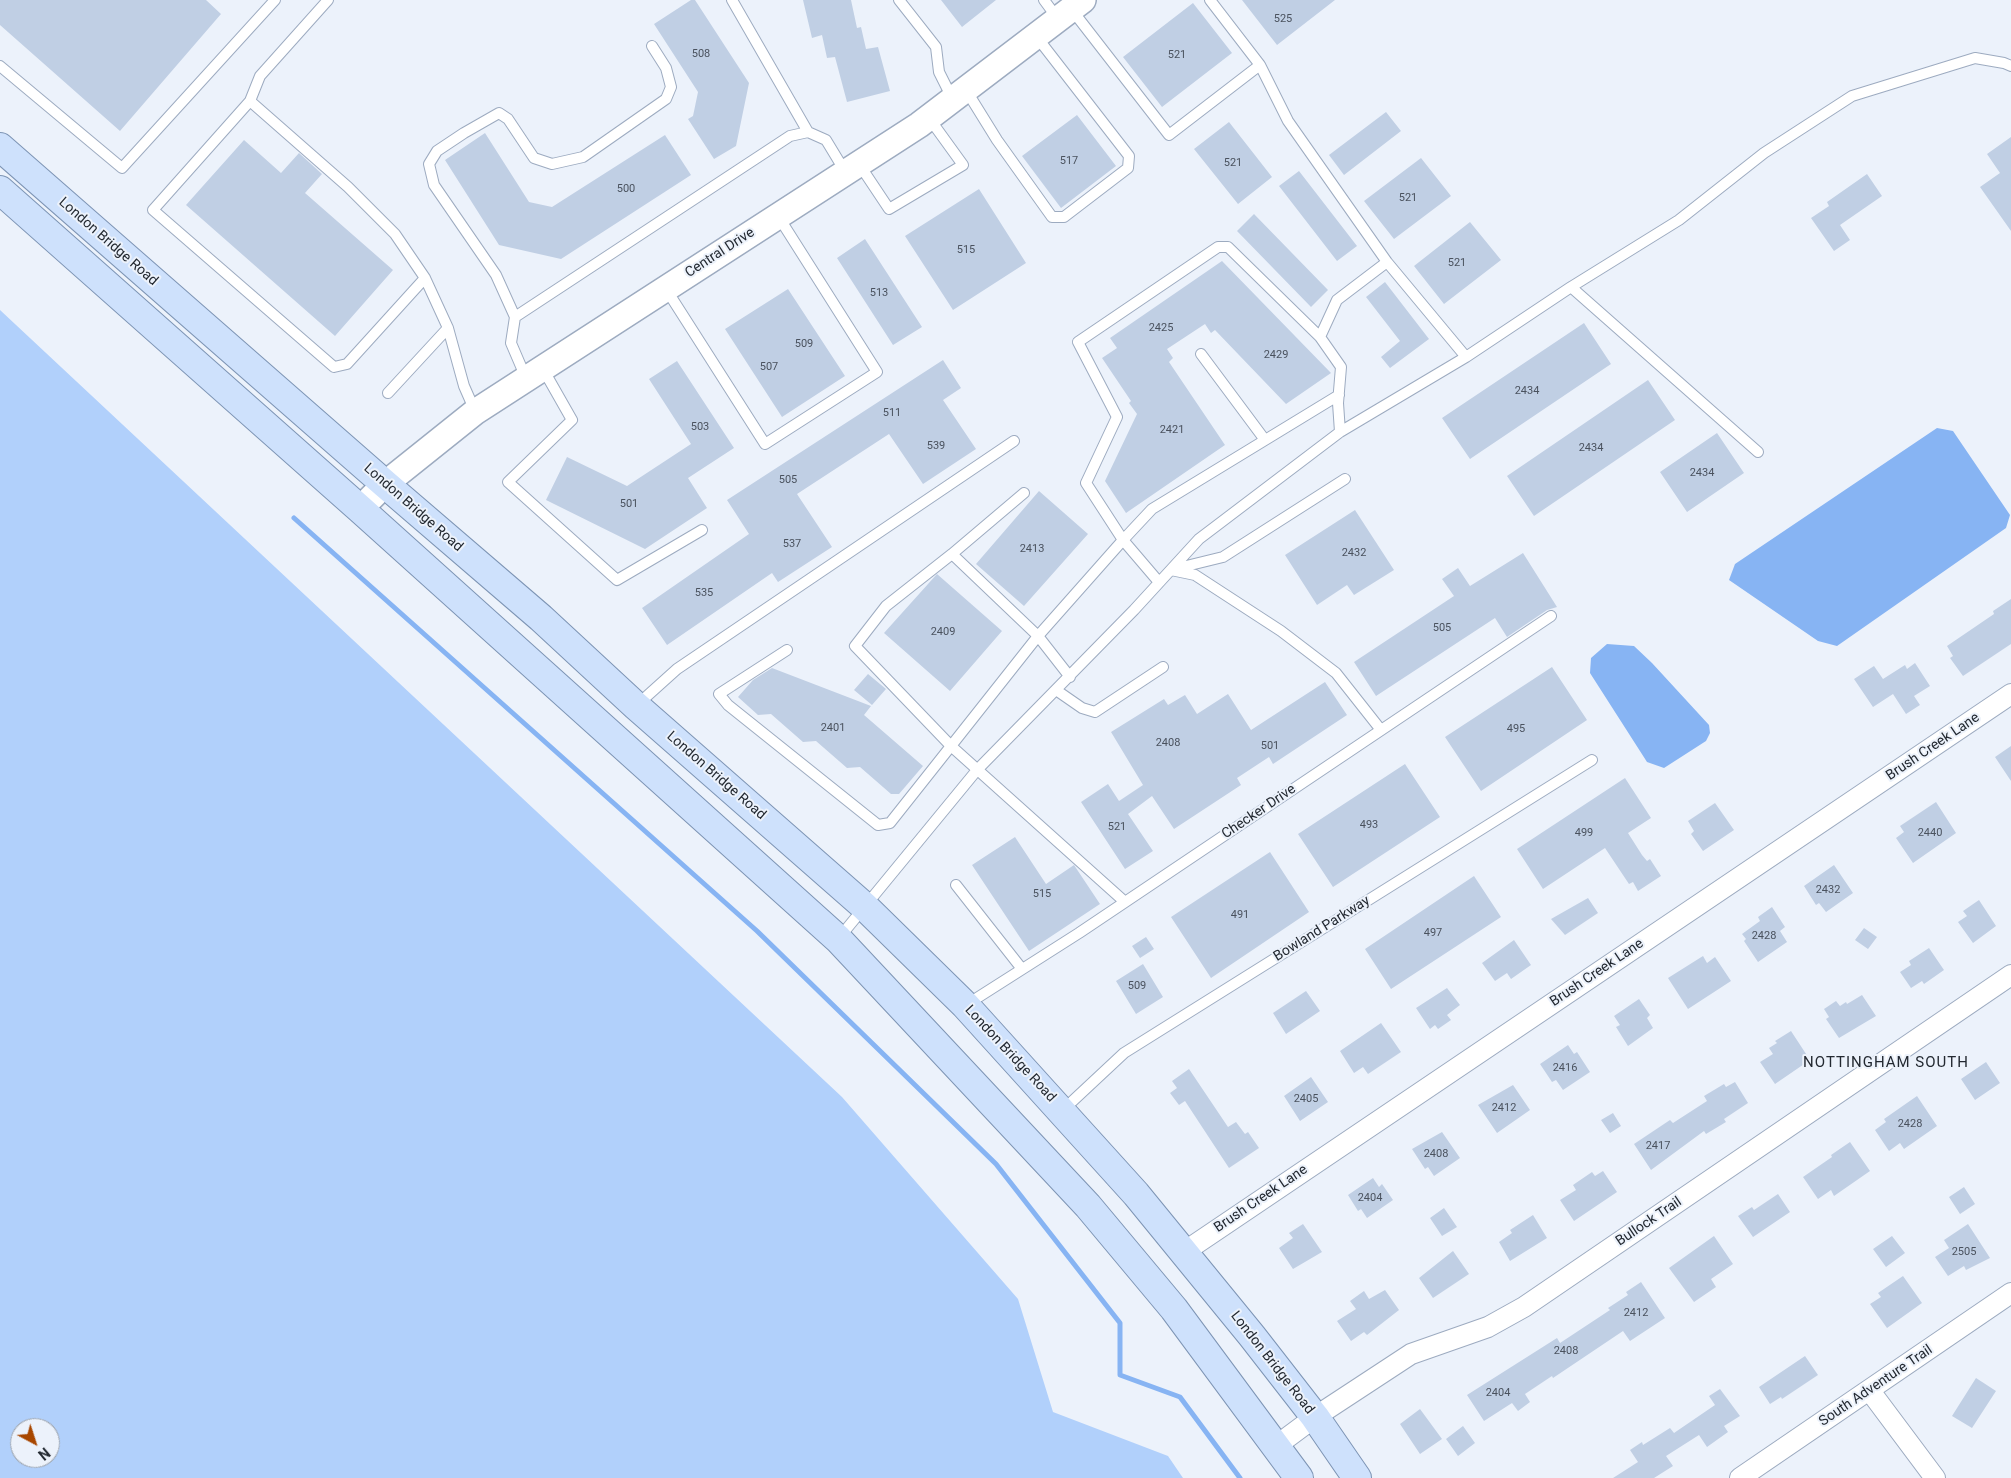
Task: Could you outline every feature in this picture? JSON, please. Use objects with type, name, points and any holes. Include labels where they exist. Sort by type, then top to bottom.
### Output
[{"type":"main road","name":"London Bridge Road","points":[[0,147],[541,618],[636,706],[864,906],[965,1005],[1062,1110],[1184,1252],[1315,1417],[1357,1478]]},
{"type":"main road","points":[[0,190],[360,509],[838,939],[1088,1206],[1174,1309],[1299,1478]]},
{"type":"street","name":"Central Drive","points":[[360,509],[385,484],[475,412],[929,118],[1036,36],[1064,7]]},
{"type":"street","name":"Brush Creek Lane","points":[[1184,1252],[2011,694]]},
{"type":"street","name":"Bullock Trail","points":[[1276,1446],[1315,1417],[1411,1354],[1488,1328],[1524,1307],[2011,975]]},
{"type":"street","name":"South Adventure Trail","points":[[1740,1478],[2011,1293]]},
{"type":"street","points":[[1870,1390],[1935,1478]]},
{"type":"lane","points":[[0,66],[122,168],[275,0]]},
{"type":"lane","points":[[328,0],[260,76],[250,101],[153,210],[334,366],[347,364],[425,278]]},
{"type":"lane","points":[[732,0],[808,132],[826,140],[890,209],[942,180],[963,165],[929,118]]},
{"type":"lane","points":[[899,0],[936,47],[939,72],[997,140],[1052,217],[1064,217],[1128,168],[1129,156],[1036,36]]},
{"type":"lane","points":[[1210,0],[1260,65],[1288,121],[1388,262],[1466,357]]},
{"type":"lane","points":[[1064,7],[1169,135],[1260,65]]},
{"type":"lane","points":[[652,46],[666,68],[671,87],[666,99],[583,157],[552,164],[534,158],[508,119],[499,114],[464,133],[437,151],[429,164],[434,184],[496,276],[515,318],[512,343],[534,374],[572,420],[508,482],[617,580],[702,530]]},
{"type":"lane","points":[[838,939],[977,770],[1070,677],[1199,539],[1340,432],[1466,357],[1679,220],[1764,153],[1852,96],[1975,58],[2011,66]]},
{"type":"lane","points":[[250,101],[348,187],[396,234],[425,278],[448,328],[464,386],[475,412]]},
{"type":"lane","points":[[515,318],[790,136],[808,132]]},
{"type":"lane","points":[[666,288],[765,444],[773,439],[877,372],[778,216]]},
{"type":"lane","points":[[1158,581],[1123,540],[1086,483],[1116,418],[1078,342],[1218,247],[1228,247],[1320,337],[1341,367],[1339,395],[1340,432]]},
{"type":"lane","points":[[1320,337],[1337,300],[1388,262]]},
{"type":"lane","points":[[1571,288],[1758,452]]},
{"type":"lane","points":[[388,393],[448,328]]},
{"type":"lane","points":[[1201,354],[1265,440]]},
{"type":"lane","points":[[787,650],[719,694],[728,705],[878,825],[890,823],[1038,636],[1152,509],[1339,395]]},
{"type":"lane","points":[[636,706],[678,669],[1014,441]]},
{"type":"lane","points":[[1171,570],[1223,557],[1345,479]]},
{"type":"lane","points":[[1024,493],[952,554],[886,606],[855,646],[951,746],[1125,902]]},
{"type":"lane","points":[[952,554],[1038,636],[1070,677]]},
{"type":"lane","points":[[1171,570],[1195,575],[1297,643],[1336,673],[1381,730]]},
{"type":"lane","name":"Checker Drive","points":[[965,1005],[1125,902],[1551,616]]},
{"type":"lane","points":[[1056,690],[1082,708],[1095,712],[1163,667]]},
{"type":"lane","name":"Bowland Parkway","points":[[1062,1110],[1124,1053],[1592,760]]},
{"type":"lane","points":[[956,885],[1022,969]]},
{"type":"shaded area","points":[[0,310],[842,1097],[1018,1299],[1053,1412],[1168,1456],[1183,1478],[0,1478]]},
{"type":"shaded area","points":[[1937,428],[1953,431],[2010,515],[2006,528],[1837,646],[1818,641],[1729,580],[1735,564]]},
{"type":"shaded area","points":[[1607,644],[1634,646],[1652,663],[1709,725],[1710,733],[1706,741],[1664,768],[1647,762],[1590,673],[1591,658]]},
{"type":"building","points":[[0,0],[206,0],[221,14],[120,131],[0,25]]},
{"type":"building","points":[[691,0],[695,0],[749,83],[736,146],[714,159],[688,119],[693,116],[698,92],[654,24]]},
{"type":"building","points":[[803,0],[851,0],[857,28],[861,27],[866,49],[878,47],[890,91],[847,102],[835,57],[827,58],[822,35],[812,38]]},
{"type":"building","points":[[941,0],[996,0],[962,27]]},
{"type":"building","points":[[1242,0],[1335,0],[1277,45]]},
{"type":"building","points":[[1193,3],[1232,53],[1162,107],[1123,57]]},
{"type":"building","points":[[1386,112],[1401,131],[1344,175],[1329,155]]},
{"type":"building","points":[[1077,115],[1116,166],[1061,208],[1022,156]]},
{"type":"building","points":[[1229,122],[1272,177],[1238,204],[1194,149]]},
{"type":"building","points":[[485,133],[529,202],[552,207],[665,135],[691,175],[561,259],[499,245],[445,160]]},
{"type":"building","points":[[2011,137],[2011,231],[1980,187],[2000,173],[1987,154]]},
{"type":"building","points":[[244,140],[281,173],[299,153],[322,174],[305,193],[393,270],[335,336],[186,205]]},
{"type":"building","points":[[1421,158],[1451,196],[1394,239],[1364,201]]},
{"type":"building","points":[[1299,171],[1357,246],[1337,261],[1279,186]]},
{"type":"building","points":[[1867,174],[1882,196],[1840,225],[1850,240],[1834,251],[1811,218],[1829,206],[1827,202]]},
{"type":"building","points":[[979,189],[1026,263],[953,310],[905,236]]},
{"type":"building","points":[[1254,214],[1328,290],[1311,307],[1237,231]]},
{"type":"building","points":[[1470,222],[1501,260],[1444,304],[1414,266]]},
{"type":"building","points":[[865,239],[922,327],[893,345],[837,258]]},
{"type":"building","points":[[1222,261],[1331,373],[1286,404],[1215,330],[1211,333],[1205,324],[1167,349],[1173,358],[1169,362],[1225,445],[1126,513],[1105,481],[1137,414],[1129,403],[1131,401],[1102,358],[1117,348],[1110,338]]},
{"type":"building","points":[[1385,282],[1429,339],[1390,368],[1381,357],[1400,341],[1366,297]]},
{"type":"building","points":[[788,289],[845,376],[782,417],[725,329]]},
{"type":"building","points":[[1584,323],[1611,364],[1470,459],[1442,418]]},
{"type":"building","points":[[943,360],[961,388],[943,400],[976,449],[923,484],[889,434],[797,494],[832,547],[778,582],[772,573],[667,645],[642,608],[749,534],[727,500]]},
{"type":"building","points":[[677,361],[734,448],[688,478],[707,508],[645,549],[546,500],[567,457],[627,486],[691,444],[649,379]]},
{"type":"building","points":[[1648,380],[1675,420],[1534,516],[1507,476]]},
{"type":"building","points":[[1717,433],[1744,473],[1687,512],[1660,472]]},
{"type":"building","points":[[1039,491],[1088,534],[1024,606],[976,564]]},
{"type":"building","points":[[1355,510],[1394,570],[1354,595],[1347,585],[1317,605],[1285,555]]},
{"type":"building","points":[[1523,553],[1557,607],[1547,610],[1507,637],[1495,618],[1376,696],[1354,662],[1454,596],[1442,579],[1458,568],[1470,586]]},
{"type":"building","points":[[937,574],[1002,631],[950,691],[884,633]]},
{"type":"building","points":[[2011,599],[2011,644],[1963,676],[1950,658],[1953,656],[1947,646],[1994,614],[1993,611]]},
{"type":"building","points":[[1915,663],[1930,686],[1914,696],[1920,705],[1906,714],[1893,694],[1873,707],[1854,679],[1874,666],[1883,679],[1905,665],[1907,669]]},
{"type":"building","points":[[1552,667],[1587,720],[1481,791],[1445,737]]},
{"type":"building","points":[[772,668],[871,706],[864,715],[923,766],[899,794],[891,794],[860,767],[847,768],[816,741],[803,742],[771,714],[758,715],[738,697],[753,680]]},
{"type":"building","points":[[868,674],[886,689],[872,705],[854,690]]},
{"type":"building","points":[[1325,682],[1347,715],[1273,764],[1269,757],[1237,778],[1241,785],[1174,829],[1152,796],[1128,814],[1153,851],[1125,869],[1081,802],[1108,784],[1119,801],[1143,785],[1111,732],[1164,699],[1168,705],[1185,695],[1197,714],[1228,694],[1251,730]]},
{"type":"building","points":[[2011,746],[2011,781],[1995,757]]},
{"type":"building","points":[[1405,764],[1440,817],[1333,887],[1298,834]]},
{"type":"building","points":[[1625,778],[1651,818],[1628,833],[1642,855],[1647,861],[1650,859],[1661,876],[1638,891],[1633,882],[1629,884],[1605,848],[1543,889],[1517,849]]},
{"type":"building","points":[[1936,802],[1956,833],[1913,863],[1896,838],[1904,832],[1900,826]]},
{"type":"building","points":[[1715,803],[1734,830],[1703,851],[1691,834],[1694,831],[1688,821]]},
{"type":"building","points":[[1015,837],[1046,884],[1074,865],[1100,904],[1029,951],[972,865]]},
{"type":"building","points":[[1270,852],[1309,912],[1211,978],[1171,917]]},
{"type":"building","points":[[1834,865],[1853,893],[1826,912],[1819,903],[1816,905],[1804,886]]},
{"type":"building","points":[[1474,876],[1501,917],[1391,989],[1365,949]]},
{"type":"building","points":[[1588,898],[1598,913],[1565,935],[1551,919]]},
{"type":"building","points":[[1979,900],[1996,926],[1973,943],[1958,922],[1967,916],[1963,911]]},
{"type":"building","points":[[1772,907],[1785,927],[1780,931],[1787,942],[1758,962],[1744,941],[1746,939],[1742,934],[1760,921],[1758,917]]},
{"type":"building","points":[[1864,928],[1877,937],[1868,949],[1855,940]]},
{"type":"building","points":[[1146,937],[1154,949],[1140,958],[1132,946]]},
{"type":"building","points":[[1514,940],[1531,965],[1511,979],[1507,973],[1495,981],[1482,963]]},
{"type":"building","points":[[1929,948],[1944,970],[1924,984],[1922,981],[1911,988],[1900,972],[1911,965],[1909,961]]},
{"type":"building","points":[[1703,956],[1707,963],[1715,957],[1731,981],[1688,1009],[1668,978]]},
{"type":"building","points":[[1143,964],[1163,997],[1136,1014],[1116,981]]},
{"type":"building","points":[[1447,988],[1460,1005],[1447,1015],[1451,1020],[1438,1029],[1435,1025],[1430,1029],[1416,1008]]},
{"type":"building","points":[[1306,991],[1320,1011],[1286,1034],[1273,1013]]},
{"type":"building","points":[[1862,995],[1876,1016],[1839,1038],[1826,1019],[1829,1017],[1824,1009],[1836,1001],[1840,1006]]},
{"type":"building","points":[[1639,999],[1650,1015],[1647,1018],[1653,1028],[1628,1046],[1616,1027],[1620,1025],[1614,1016]]},
{"type":"building","points":[[1381,1023],[1401,1052],[1368,1074],[1363,1067],[1354,1073],[1340,1051]]},
{"type":"building","points":[[1791,1031],[1810,1060],[1775,1084],[1760,1062],[1773,1054],[1769,1048],[1777,1043],[1775,1041]]},
{"type":"building","points":[[1568,1045],[1574,1054],[1577,1052],[1590,1072],[1563,1090],[1556,1080],[1552,1082],[1540,1064]]},
{"type":"building","points":[[1986,1062],[2000,1083],[1975,1100],[1961,1079]]},
{"type":"building","points":[[1189,1069],[1228,1127],[1236,1122],[1245,1134],[1248,1132],[1259,1148],[1229,1168],[1185,1101],[1179,1105],[1170,1093],[1177,1088],[1172,1081]]},
{"type":"building","points":[[1311,1077],[1328,1102],[1300,1121],[1284,1096]]},
{"type":"building","points":[[1735,1082],[1748,1103],[1724,1119],[1726,1122],[1706,1134],[1704,1131],[1651,1170],[1634,1144],[1670,1120],[1673,1123],[1707,1101],[1704,1096],[1724,1084],[1726,1087]]},
{"type":"building","points":[[1513,1085],[1530,1110],[1497,1133],[1478,1105]]},
{"type":"building","points":[[1917,1096],[1937,1126],[1904,1149],[1900,1143],[1889,1151],[1875,1130],[1886,1122],[1884,1119]]},
{"type":"building","points":[[1613,1113],[1621,1126],[1610,1133],[1601,1120]]},
{"type":"building","points":[[1442,1132],[1460,1158],[1434,1176],[1428,1167],[1425,1169],[1412,1149]]},
{"type":"building","points":[[1850,1142],[1870,1171],[1834,1196],[1831,1190],[1818,1199],[1803,1177]]},
{"type":"building","points":[[1603,1171],[1617,1192],[1574,1221],[1560,1200],[1576,1190],[1573,1185],[1592,1172],[1595,1176]]},
{"type":"building","points":[[1373,1178],[1379,1187],[1382,1184],[1393,1200],[1367,1218],[1361,1209],[1358,1211],[1348,1195]]},
{"type":"building","points":[[1964,1187],[1975,1204],[1960,1214],[1949,1197]]},
{"type":"building","points":[[1778,1194],[1790,1212],[1753,1237],[1738,1216],[1752,1207],[1754,1210]]},
{"type":"building","points":[[1444,1208],[1457,1227],[1442,1236],[1430,1218]]},
{"type":"building","points":[[1533,1215],[1547,1238],[1510,1261],[1499,1242],[1512,1233],[1510,1230]]},
{"type":"building","points":[[1303,1224],[1322,1252],[1293,1269],[1279,1248],[1293,1238],[1289,1233]]},
{"type":"building","points":[[1968,1224],[1990,1258],[1966,1270],[1964,1266],[1948,1276],[1935,1257],[1949,1248],[1944,1240]]},
{"type":"building","points":[[1714,1236],[1733,1264],[1711,1279],[1716,1287],[1694,1302],[1669,1268]]},
{"type":"building","points":[[1892,1236],[1905,1253],[1886,1267],[1873,1249]]},
{"type":"building","points":[[1453,1251],[1469,1274],[1433,1298],[1419,1278]]},
{"type":"building","points":[[1903,1276],[1922,1303],[1887,1328],[1870,1304],[1881,1297],[1878,1293]]},
{"type":"building","points":[[1641,1282],[1665,1318],[1630,1341],[1623,1331],[1553,1378],[1552,1376],[1525,1394],[1530,1402],[1518,1411],[1512,1403],[1484,1421],[1467,1395],[1557,1338],[1560,1343],[1610,1310],[1608,1308],[1628,1295],[1626,1292]]},
{"type":"building","points":[[1385,1290],[1399,1310],[1367,1335],[1364,1332],[1351,1341],[1337,1321],[1356,1309],[1350,1301],[1364,1291],[1369,1299]]},
{"type":"building","points":[[1805,1356],[1818,1375],[1782,1399],[1781,1397],[1770,1404],[1759,1387]]},
{"type":"building","points":[[1976,1378],[1996,1391],[1972,1428],[1952,1416]]},
{"type":"building","points":[[1720,1389],[1740,1416],[1724,1426],[1728,1432],[1707,1447],[1699,1435],[1666,1456],[1673,1466],[1654,1478],[1613,1478],[1638,1462],[1630,1450],[1642,1442],[1643,1445],[1670,1428],[1674,1433],[1715,1405],[1709,1396]]},
{"type":"building","points":[[1420,1409],[1442,1439],[1420,1454],[1400,1424]]},
{"type":"building","points":[[1463,1426],[1475,1443],[1458,1456],[1446,1439]]},
{"type":"waterway","points":[[294,518],[757,931],[996,1164],[1120,1323],[1120,1375],[1180,1397],[1240,1478]]},
{"type":"district","name":"NOTTINGHAM SOUTH","points":[[1886,1063]]}]
